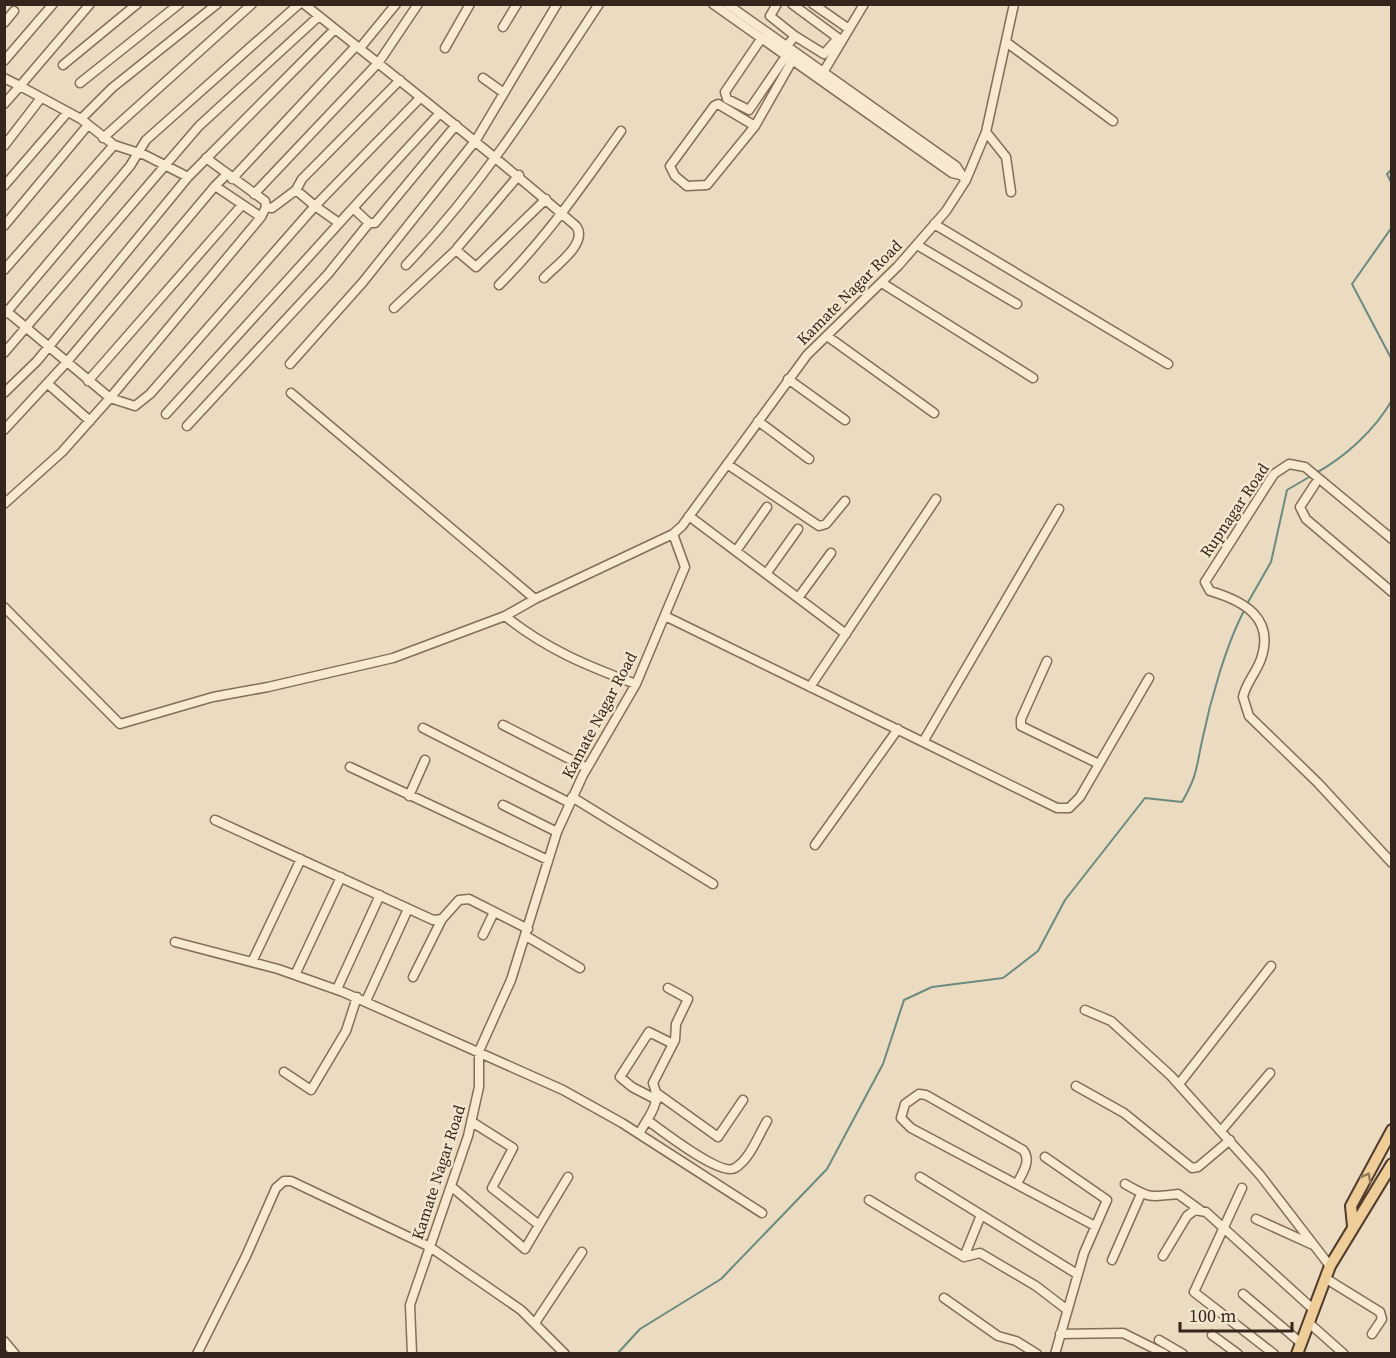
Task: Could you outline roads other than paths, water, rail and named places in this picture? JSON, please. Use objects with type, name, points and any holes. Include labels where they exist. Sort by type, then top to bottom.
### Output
[{"type":"main road","points":[[1353,1226],[1351,1206],[1392,1130]]},
{"type":"main road","points":[[1299,1348],[1330,1266],[1392,1164]]},
{"type":"street","points":[[4,61],[53,4]]},
{"type":"street","points":[[4,104],[90,4]]},
{"type":"street","points":[[63,65],[137,4]]},
{"type":"street","points":[[80,83],[179,4]]},
{"type":"street","points":[[81,119],[112,88],[217,4]]},
{"type":"street","points":[[103,138],[252,4]]},
{"type":"street","points":[[299,4],[146,141],[136,153],[130,166],[5,312],[88,381],[110,398],[127,405],[135,406],[142,401],[315,206],[420,98]]},
{"type":"street","points":[[303,4],[380,62],[420,98],[498,158],[563,214],[579,231],[579,238],[544,278]]},
{"type":"street","points":[[4,430],[48,384],[215,186],[229,177],[358,47],[396,4]]},
{"type":"street","points":[[254,194],[380,62],[418,4]]},
{"type":"street","points":[[445,48],[470,4]]},
{"type":"street","points":[[503,27],[517,4]]},
{"type":"street","points":[[290,364],[363,282],[476,140],[557,4]]},
{"type":"street","points":[[406,265],[498,158],[599,4]]},
{"type":"street","points":[[713,4],[887,123],[952,173],[963,177]]},
{"type":"street","points":[[727,4],[788,55],[820,76]]},
{"type":"street","points":[[777,4],[770,16],[795,36],[824,54],[838,38],[792,4]]},
{"type":"street","points":[[813,4],[849,29]]},
{"type":"street","points":[[820,76],[864,4]]},
{"type":"street","name":"Kamate Nagar Road","points":[[412,1353],[410,1305],[452,1187],[472,1122],[479,1086],[479,1051],[511,980],[557,832],[587,768],[636,684],[685,567],[674,534],[807,355],[882,283],[934,224],[963,177],[986,132],[1014,4]]},
{"type":"street","points":[[4,23],[14,11]]},
{"type":"street","points":[[4,352],[165,164],[218,107],[319,16]]},
{"type":"street","points":[[4,393],[37,362],[188,177],[335,29]]},
{"type":"street","points":[[755,126],[718,104],[714,106],[670,166],[675,176],[687,186],[707,185],[755,126],[795,36]]},
{"type":"street","points":[[761,39],[725,92],[727,99],[748,110],[788,55]]},
{"type":"street","points":[[1006,42],[1113,121]]},
{"type":"street","points":[[4,78],[81,119],[114,146],[165,164],[188,177]]},
{"type":"street","points":[[483,78],[504,93]]},
{"type":"street","points":[[266,207],[272,208],[296,190],[302,179],[400,80]]},
{"type":"street","points":[[4,146],[41,98]]},
{"type":"street","points":[[4,186],[67,112]]},
{"type":"street","points":[[166,414],[440,113]]},
{"type":"street","points":[[4,226],[88,125]]},
{"type":"street","points":[[353,208],[369,223],[375,223],[456,125]]},
{"type":"street","points":[[499,285],[529,255],[563,214],[621,131]]},
{"type":"street","points":[[986,132],[1006,157],[1011,192]]},
{"type":"street","points":[[4,270],[114,146]]},
{"type":"street","points":[[4,504],[62,452],[90,421],[261,217],[266,207],[265,201],[229,177],[206,158]]},
{"type":"street","points":[[394,308],[456,250],[519,176]]},
{"type":"street","points":[[215,186],[261,217]]},
{"type":"street","points":[[296,190],[339,223]]},
{"type":"street","points":[[456,250],[476,267],[546,199]]},
{"type":"street","points":[[88,381],[242,205]]},
{"type":"street","points":[[187,426],[328,274],[369,223]]},
{"type":"street","points":[[934,224],[1168,364]]},
{"type":"street","points":[[917,245],[1017,304]]},
{"type":"street","points":[[882,283],[1033,378]]},
{"type":"street","points":[[826,336],[934,413]]},
{"type":"street","points":[[788,379],[845,420]]},
{"type":"street","points":[[48,384],[90,421]]},
{"type":"street","points":[[291,393],[535,598]]},
{"type":"street","points":[[758,421],[808,459]]},
{"type":"street","points":[[727,464],[819,526],[825,524],[845,501]]},
{"type":"street","name":"Rupnagar Road","points":[[1392,539],[1316,481],[1310,471],[1297,464],[1281,467],[1205,582],[1210,591],[1245,605],[1263,629],[1264,646],[1260,662],[1245,688],[1244,707],[1249,716],[1318,783],[1392,863]]},
{"type":"street","points":[[1316,481],[1300,507],[1306,519],[1392,592]]},
{"type":"street","points":[[810,687],[936,499]]},
{"type":"street","points":[[736,551],[767,507]]},
{"type":"street","points":[[923,742],[1059,509]]},
{"type":"street","points":[[689,516],[846,634]]},
{"type":"street","points":[[766,574],[798,529]]},
{"type":"street","points":[[4,607],[120,724],[213,697],[268,687],[393,658],[506,616],[535,598],[674,534]]},
{"type":"street","points":[[798,598],[831,553]]},
{"type":"street","points":[[506,616],[531,637],[557,652],[598,672],[636,684]]},
{"type":"street","points":[[665,616],[1062,809],[1074,803],[1149,678]]},
{"type":"street","points":[[1047,660],[1021,719],[1022,726],[1099,764]]},
{"type":"street","points":[[503,725],[587,768]]},
{"type":"street","points":[[423,728],[571,800],[713,884]]},
{"type":"street","points":[[815,845],[898,729]]},
{"type":"street","points":[[409,796],[425,760]]},
{"type":"street","points":[[350,767],[548,860]]},
{"type":"street","points":[[503,805],[557,832]]},
{"type":"street","points":[[215,820],[433,920],[442,919]]},
{"type":"street","points":[[252,962],[301,859]]},
{"type":"street","points":[[295,975],[341,878]]},
{"type":"street","points":[[337,989],[380,895]]},
{"type":"street","points":[[413,977],[442,919],[459,900],[465,899],[494,912],[580,968]]},
{"type":"street","points":[[366,1001],[408,909]]},
{"type":"street","points":[[483,935],[494,912]]},
{"type":"street","points":[[175,942],[252,962],[337,989],[479,1051],[563,1090],[639,1134],[762,1213]]},
{"type":"street","points":[[1179,1084],[1271,966]]},
{"type":"street","points":[[639,1134],[657,1097],[653,1083],[673,1044],[676,1024],[688,999],[668,988]]},
{"type":"street","points":[[284,1072],[311,1090],[346,1031],[357,997]]},
{"type":"street","points":[[1085,1010],[1110,1021],[1179,1084],[1260,1175],[1330,1266]]},
{"type":"street","points":[[673,1044],[649,1032],[620,1077],[632,1087],[657,1097],[718,1137],[743,1101]]},
{"type":"street","points":[[1221,1131],[1270,1073]]},
{"type":"street","points":[[1076,1086],[1124,1113],[1192,1167],[1197,1167],[1230,1140]]},
{"type":"street","points":[[1017,1184],[1027,1163],[1023,1150],[926,1095],[919,1094],[905,1104],[901,1118],[911,1128],[1095,1226]]},
{"type":"street","points":[[646,1120],[709,1162],[727,1170],[734,1168],[744,1159],[767,1121]]},
{"type":"street","points":[[472,1122],[513,1148],[492,1188],[539,1225]]},
{"type":"street","points":[[1045,1157],[1107,1200],[1077,1274],[1055,1353]]},
{"type":"street","points":[[452,1187],[525,1249],[568,1177]]},
{"type":"street","points":[[920,1177],[1077,1274]]},
{"type":"street","points":[[197,1353],[246,1256],[276,1188],[284,1181],[291,1181],[430,1247],[492,1288],[535,1323],[565,1353]]},
{"type":"street","points":[[1125,1184],[1141,1194],[1163,1198],[1178,1194],[1224,1229],[1314,1310]]},
{"type":"street","points":[[1242,1188],[1194,1292],[1274,1353]]},
{"type":"street","points":[[1112,1260],[1141,1194]]},
{"type":"street","points":[[869,1200],[964,1257]]},
{"type":"street","points":[[1163,1256],[1187,1216],[1195,1210],[1200,1210]]},
{"type":"street","points":[[964,1257],[981,1215]]},
{"type":"street","points":[[1256,1219],[1311,1244]]},
{"type":"street","points":[[535,1323],[582,1252]]},
{"type":"street","points":[[964,1257],[975,1252],[980,1253],[1036,1286],[1066,1309]]},
{"type":"street","points":[[1325,1278],[1380,1312],[1382,1319],[1372,1334]]},
{"type":"street","points":[[1243,1294],[1299,1348]]},
{"type":"street","points":[[944,1298],[998,1336],[1016,1341],[1037,1353]]},
{"type":"street","points":[[1309,1323],[1344,1353]]},
{"type":"street","points":[[1060,1334],[1124,1333],[1165,1353]]},
{"type":"street","points":[[1212,1335],[1238,1353]]},
{"type":"street","points":[[1159,1340],[1183,1353]]},
{"type":"street","points":[[4,1341],[13,1353]]},
{"type":"street","points":[[4,1353],[13,1353]]},
{"type":"waterway","points":[[1392,169],[1387,174],[1392,184]]},
{"type":"waterway","points":[[1392,227],[1352,284],[1392,360]]},
{"type":"waterway","points":[[1316,473],[1338,459],[1358,442],[1377,422],[1392,400]]},
{"type":"waterway","points":[[1247,604],[1271,562],[1287,490],[1311,476]]},
{"type":"waterway","points":[[617,1354],[640,1329],[721,1279],[827,1169],[883,1064],[904,1000],[932,987],[1003,978],[1038,951],[1065,900],[1145,798],[1182,802],[1195,772],[1219,674],[1231,639],[1245,609]]}]
